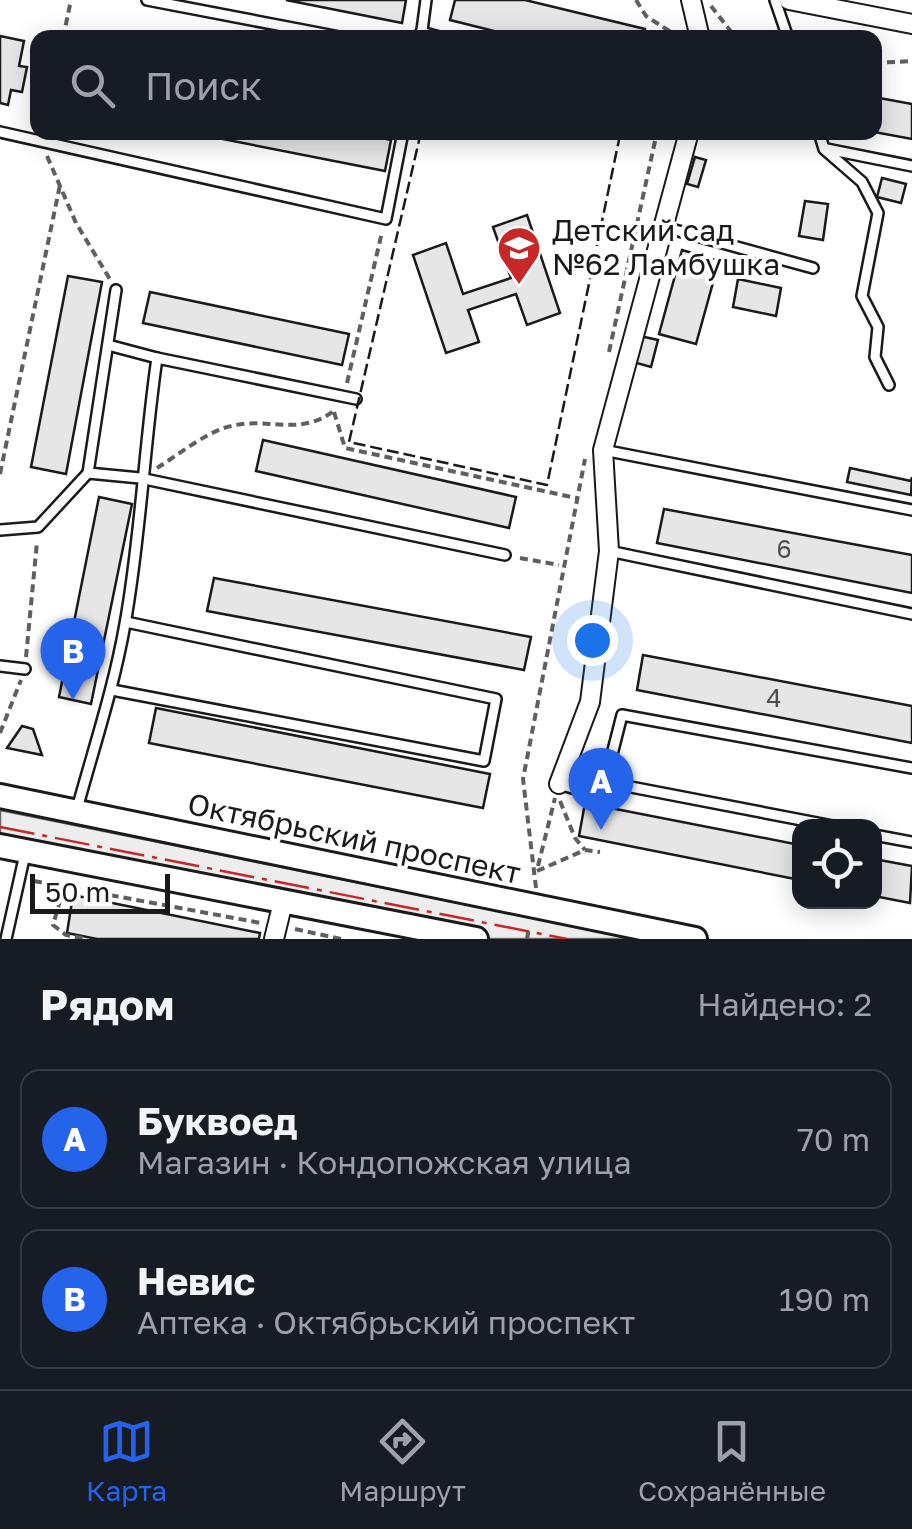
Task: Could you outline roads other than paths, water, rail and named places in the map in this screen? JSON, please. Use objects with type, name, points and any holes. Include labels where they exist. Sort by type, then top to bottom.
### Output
[{"type":"main road","name":"Октябрьский проспект","points":[[0,796],[663,936],[696,939]]},
{"type":"main road","points":[[0,846],[476,939]]},
{"type":"street","points":[[691,0],[698,30]]},
{"type":"street","points":[[789,0],[912,24]]},
{"type":"street","points":[[559,784],[590,702],[609,551],[603,450],[687,140]]},
{"type":"street","points":[[275,932],[283,902]]},
{"type":"lane","points":[[146,0],[302,30]]},
{"type":"lane","points":[[422,30],[426,0]]},
{"type":"lane","points":[[774,0],[785,30]]},
{"type":"lane","points":[[0,132],[30,139]]},
{"type":"lane","points":[[33,140],[386,219],[401,140]]},
{"type":"lane","points":[[821,140],[824,149],[862,182],[878,213],[862,296],[878,327],[875,357],[889,386]]},
{"type":"lane","points":[[824,149],[912,166]]},
{"type":"lane","points":[[661,226],[813,268]]},
{"type":"lane","points":[[0,530],[38,527],[88,473],[116,290]]},
{"type":"lane","points":[[108,344],[157,358],[356,399]]},
{"type":"lane","points":[[76,812],[112,690],[126,622],[142,516],[140,478],[157,358]]},
{"type":"lane","points":[[603,450],[912,510]]},
{"type":"lane","points":[[88,473],[140,478],[505,555]]},
{"type":"lane","points":[[609,551],[912,614]]},
{"type":"lane","points":[[112,690],[484,761],[496,699],[126,622]]},
{"type":"lane","points":[[0,666],[26,669]]},
{"type":"lane","points":[[605,782],[622,716],[912,768]]},
{"type":"lane","points":[[559,784],[579,790],[605,782],[797,819]]},
{"type":"lane","points":[[882,836],[912,842]]},
{"type":"lane","points":[[6,939],[26,851]]},
{"type":"place","name":"Детский сад №62 Ламбушка","points":[[519,286]]},
{"type":"place","name":"Невис","points":[[73,700]]},
{"type":"place","name":"Буквоед","points":[[601,830]]}]
